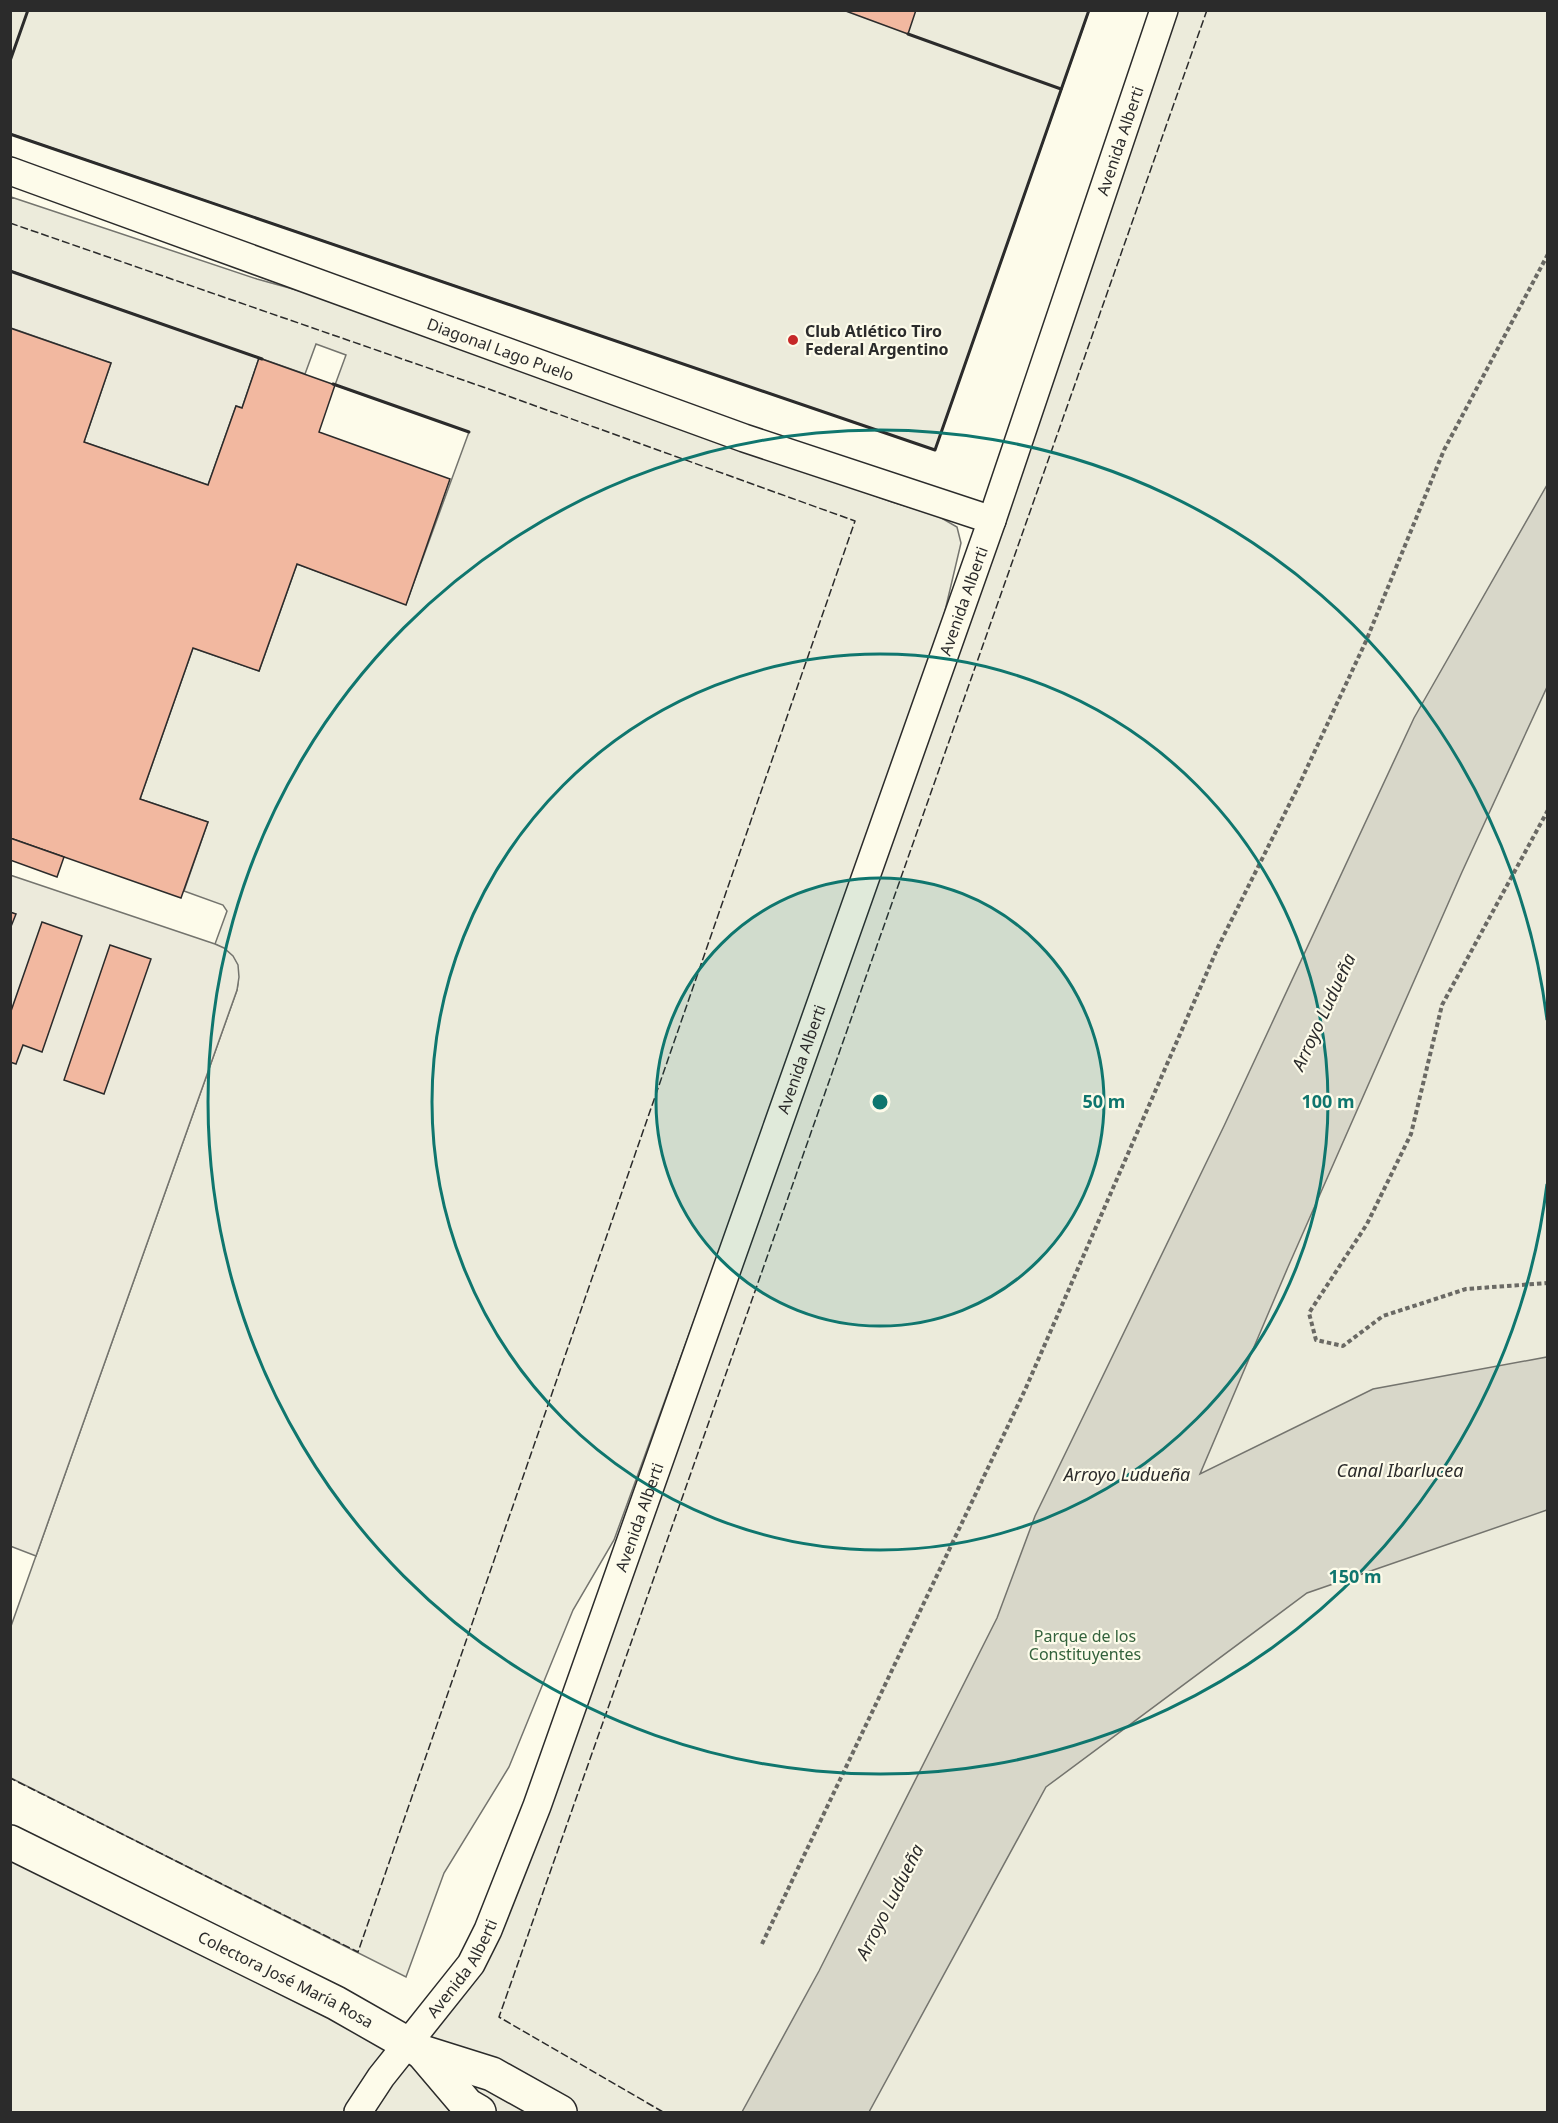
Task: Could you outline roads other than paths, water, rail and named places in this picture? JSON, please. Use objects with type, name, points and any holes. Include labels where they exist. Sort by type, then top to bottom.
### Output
[{"type":"main road","name":"Colectora José María Rosa","points":[[10,1842],[336,2002],[415,2047],[492,2074],[560,2112]]},
{"type":"main road","points":[[415,2047],[467,2105],[479,2112]]},
{"type":"street","name":"Avenida Alberti","points":[[358,2112],[381,2077],[415,2047],[471,1964],[488,1930],[537,1806],[992,520],[1164,10]]},
{"type":"street","name":"Diagonal Lago Puelo","points":[[10,171],[744,438],[992,520]]},
{"type":"street","name":"Avenida Alberti","points":[[370,2112],[381,2077]]},
{"type":"water","name":"Arroyo Ludueña","points":[[1547,485],[1547,687],[1462,872],[1288,1267],[1200,1474],[1373,1389],[1547,1357],[1547,1510],[1307,1593],[1046,1787],[869,2112],[742,2112],[819,1971],[997,1618],[1035,1516],[1224,1126],[1414,718]]},
{"type":"place","name":"Club Atlético Tiro Federal Argentino","points":[[793,340]]},
{"type":"water label","name":"Canal Ibarlucea","points":[[1400,1471]]},
{"type":"park label","name":"Parque de los Constituyentes","points":[[1085,1645]]}]
